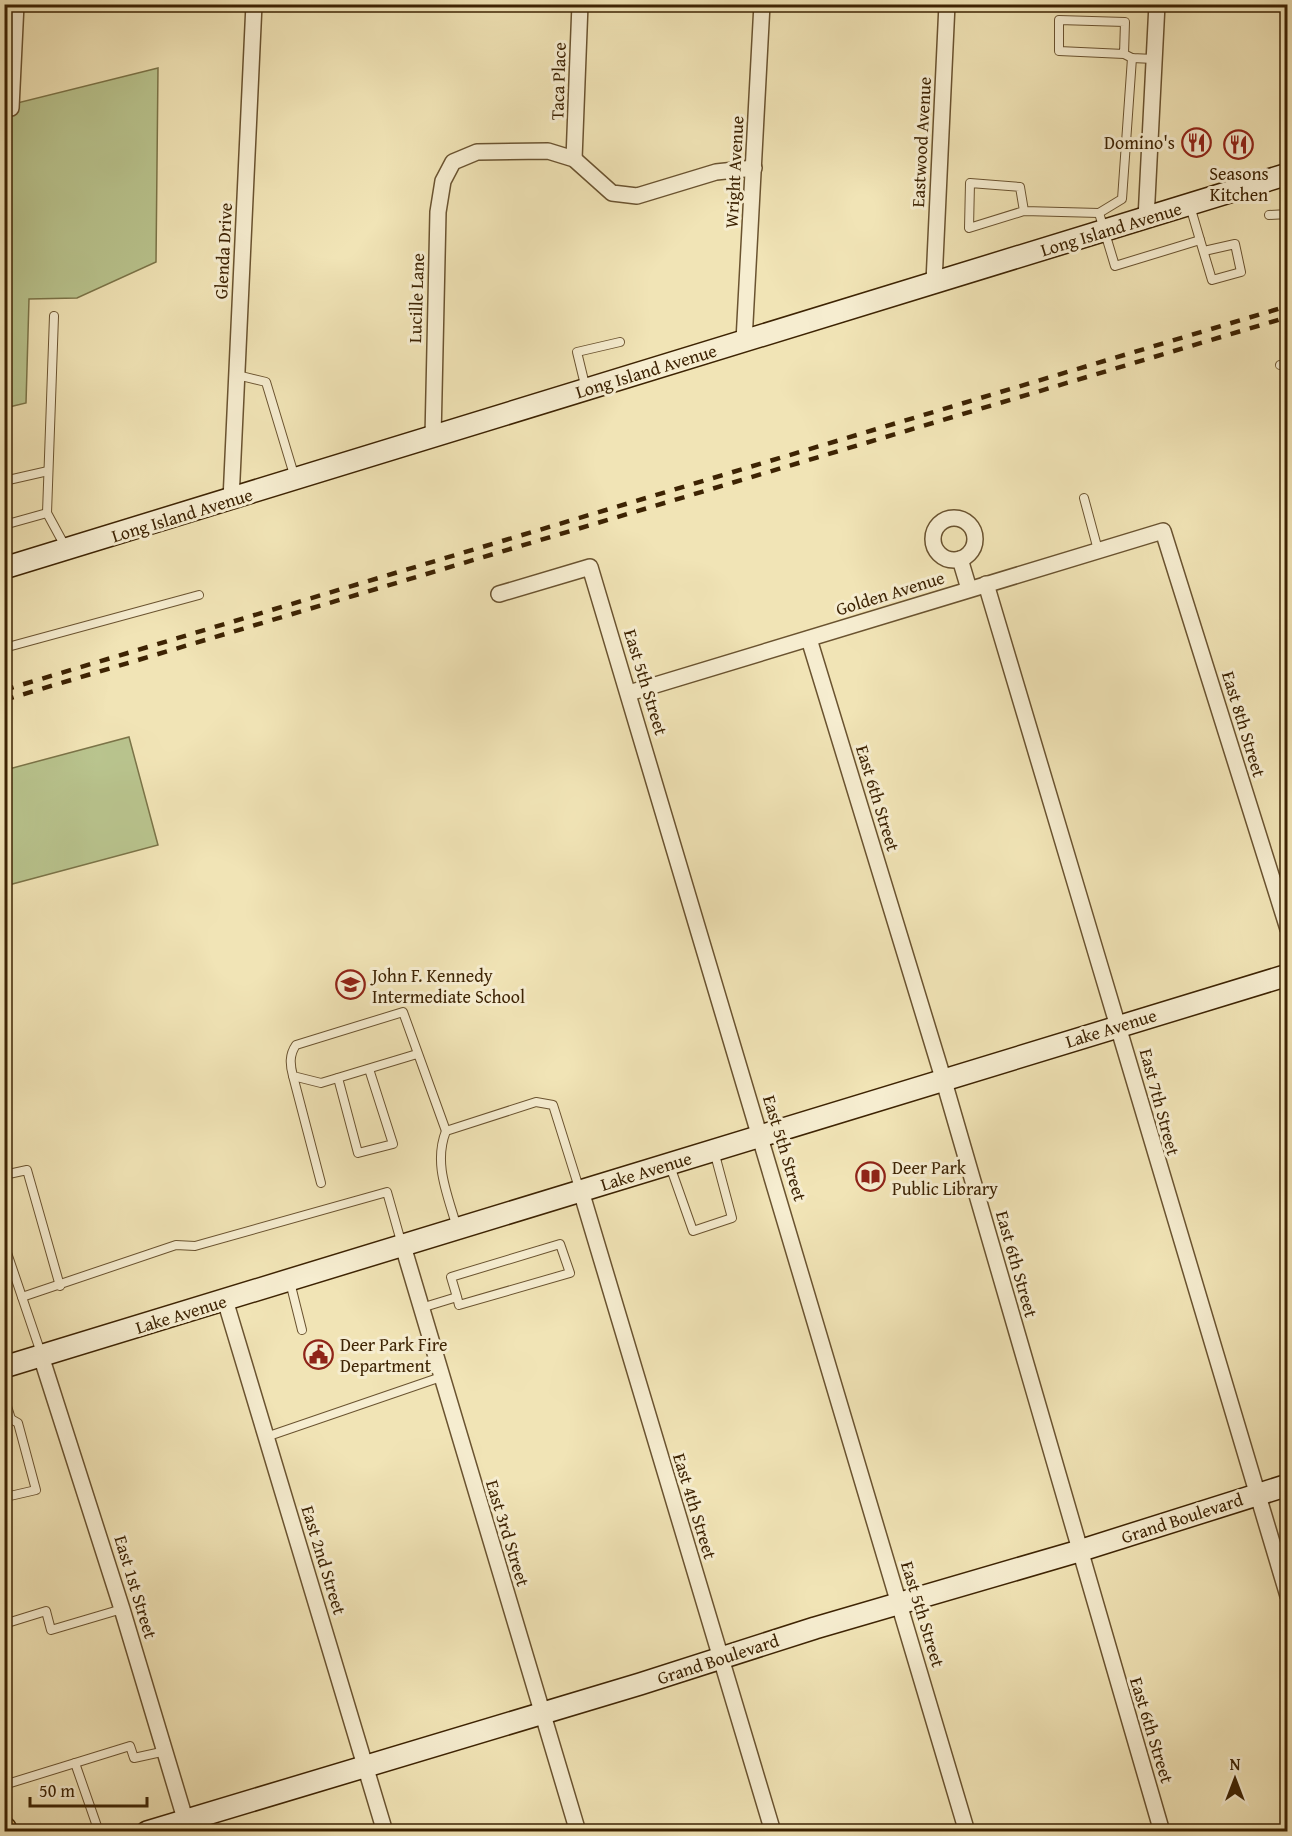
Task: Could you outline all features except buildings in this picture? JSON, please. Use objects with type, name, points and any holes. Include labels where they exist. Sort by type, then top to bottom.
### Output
[{"type":"street","points":[[11,108],[16,4]]},
{"type":"street","name":"Glenda Drive","points":[[231,500],[254,4]]},
{"type":"street","name":"Taca Place","points":[[574,159],[580,4]]},
{"type":"street","name":"Wright Avenue","points":[[744,341],[762,4]]},
{"type":"street","name":"Eastwood Avenue","points":[[934,282],[947,4]]},
{"type":"street","points":[[1146,219],[1157,4]]},
{"type":"street","name":"Lucille Lane","points":[[433,438],[438,213],[443,181],[453,162],[477,152],[548,151],[574,159]]},
{"type":"street","points":[[574,159],[612,193],[637,196],[716,172],[754,168]]},
{"type":"street","name":"Long Island Avenue","points":[[4,568],[433,438],[934,282],[1102,222],[1146,219],[1286,178]]},
{"type":"street","name":"Golden Avenue","points":[[629,693],[1163,531]]},
{"type":"street","name":"East 8th Street","points":[[1163,531],[1287,928]]},
{"type":"street","points":[[960,559],[969,590]]},
{"type":"street","name":"East 5th Street","points":[[499,594],[590,567],[968,1832]]},
{"type":"street","name":"East 7th Street","points":[[986,584],[1287,1596]]},
{"type":"street","name":"East 6th Street","points":[[809,639],[943,1078],[1162,1832]]},
{"type":"street","name":"Lake Avenue","points":[[4,1367],[290,1281],[943,1078],[1287,975]]},
{"type":"street","name":"East 4th Street","points":[[581,1191],[773,1832]]},
{"type":"street","name":"East 3rd Street","points":[[403,1246],[578,1832]]},
{"type":"street","name":"East 2nd Street","points":[[225,1300],[385,1832]]},
{"type":"street","name":"East 1st Street","points":[[41,1356],[188,1825]]},
{"type":"street","name":"Grand Boulevard","points":[[147,1832],[188,1825],[365,1766],[542,1714],[899,1603],[1079,1551],[1287,1485]]},
{"type":"lane","points":[[1124,54],[1125,22],[1059,20],[1059,51],[1124,54],[1132,58],[1154,59]]},
{"type":"lane","points":[[1102,222],[1122,199],[1132,58]]},
{"type":"lane","points":[[1024,211],[1020,187],[970,183],[969,228],[1024,211],[1102,222]]},
{"type":"lane","points":[[1189,205],[1212,280],[1241,272],[1234,244],[1204,251]]},
{"type":"lane","points":[[1269,215],[1287,214]]},
{"type":"lane","points":[[1102,222],[1115,266],[1200,240]]},
{"type":"lane","points":[[54,316],[47,513],[66,549]]},
{"type":"lane","points":[[587,390],[577,352],[620,342]]},
{"type":"lane","points":[[237,375],[266,382],[296,480]]},
{"type":"lane","points":[[4,481],[48,471]]},
{"type":"lane","points":[[1084,498],[1098,550]]},
{"type":"lane","points":[[4,525],[47,513]]},
{"type":"lane","points":[[4,648],[199,595]]},
{"type":"lane","points":[[321,1183],[293,1076],[291,1052],[296,1045],[403,1012],[446,1131],[440,1145],[439,1163],[458,1229]]},
{"type":"lane","points":[[293,1076],[321,1083],[417,1054]]},
{"type":"lane","points":[[338,1078],[358,1153],[393,1144],[369,1069]]},
{"type":"lane","points":[[446,1131],[536,1102],[553,1105],[581,1191]]},
{"type":"lane","points":[[669,1164],[693,1231],[732,1218],[713,1150]]},
{"type":"lane","points":[[4,1175],[27,1170],[60,1286]]},
{"type":"lane","points":[[22,1297],[176,1245],[195,1246],[387,1192],[403,1246]]},
{"type":"lane","points":[[4,1244],[41,1356]]},
{"type":"lane","points":[[560,1244],[570,1273],[459,1305],[457,1297],[451,1277],[560,1244]]},
{"type":"lane","points":[[290,1281],[302,1330]]},
{"type":"lane","points":[[421,1308],[457,1297]]},
{"type":"lane","points":[[266,1437],[441,1377]]},
{"type":"lane","points":[[4,1397],[8,1420],[18,1423],[36,1490],[10,1496],[4,1493]]},
{"type":"lane","points":[[4,1623],[46,1611],[51,1630],[122,1609]]},
{"type":"lane","points":[[4,1785],[130,1746],[134,1758],[166,1751]]},
{"type":"lane","points":[[75,1763],[99,1832]]},
{"type":"green space","points":[[158,68],[156,262],[77,298],[29,299],[26,403],[5,408],[5,106]]},
{"type":"green space","points":[[129,737],[158,845],[5,886],[5,770]]},
{"type":"railway","points":[[4,690],[1288,306]]},
{"type":"railway","points":[[4,700],[1288,317]]},
{"type":"place","name":"Domino's","points":[[1196,142]]},
{"type":"place","name":"Seasons Kitchen","points":[[1239,144]]},
{"type":"place","name":"John F. Kennedy Intermediate School","points":[[351,985]]},
{"type":"place","name":"Deer Park Public Library","points":[[871,1177]]},
{"type":"place","name":"Deer Park Fire Department","points":[[319,1354]]}]
